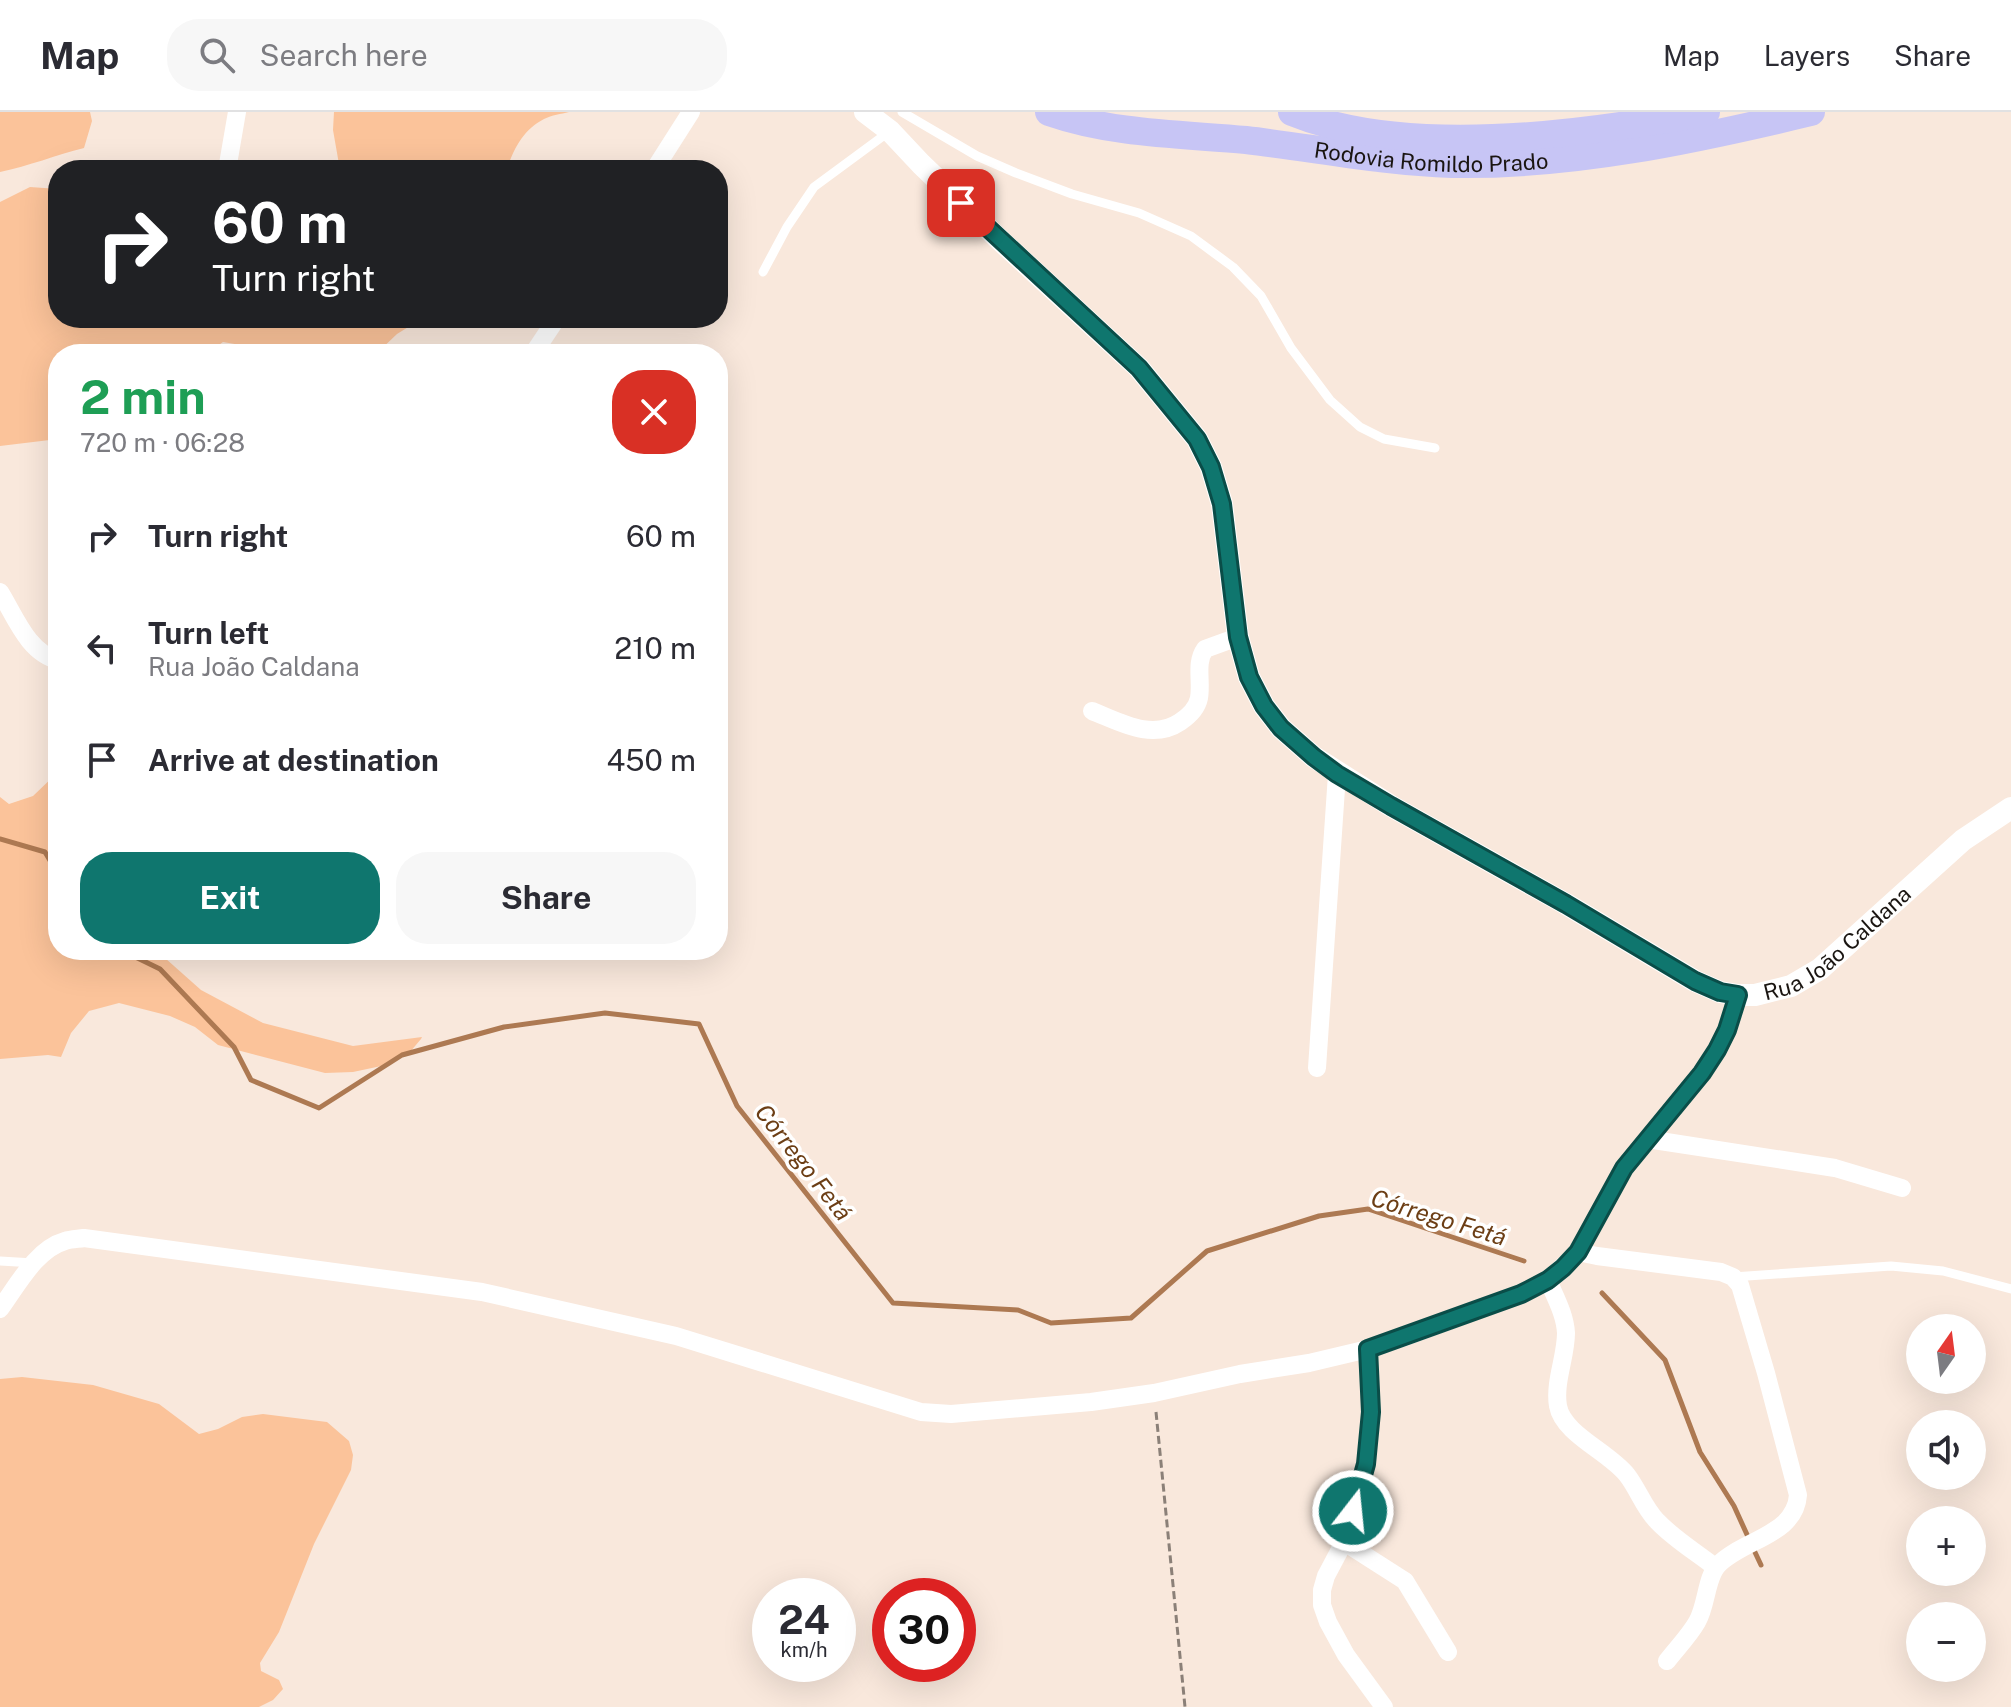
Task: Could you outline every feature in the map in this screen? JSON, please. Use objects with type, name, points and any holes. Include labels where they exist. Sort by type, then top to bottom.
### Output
[{"type":"main road","name":"Rodovia Romildo Prado","points":[[1049,112],[1114,128],[1249,141],[1400,161],[1454,164],[1578,157],[1673,142],[1811,112]]},
{"type":"main road","name":"Rodovia Romildo Prado","points":[[1292,112],[1371,132],[1406,137],[1462,138],[1592,130],[1706,112]]},
{"type":"street","points":[[229,160],[237,112]]},
{"type":"street","points":[[660,160],[691,112]]},
{"type":"street","name":"Rua João Caldana","points":[[865,112],[896,121],[921,164],[1139,368],[1197,439],[1211,467],[1222,504],[1238,637],[1249,677],[1264,706],[1281,728],[1337,774],[1695,981],[1720,992],[1738,995],[1755,995],[1791,986],[1820,969],[1963,840],[2011,808]]},
{"type":"street","points":[[0,592],[34,647],[48,658]]},
{"type":"street","points":[[1092,711],[1125,725],[1150,731],[1173,727],[1189,716],[1198,700],[1199,663],[1205,649],[1238,637]]},
{"type":"street","points":[[1317,1068],[1337,774]]},
{"type":"street","points":[[0,1309],[34,1263],[49,1249],[64,1241],[84,1238],[482,1292],[676,1336],[921,1412],[951,1414],[1154,1393],[1368,1349],[1521,1294],[1548,1280],[1578,1252],[1624,1168],[1702,1073],[1727,1030],[1738,995]]},
{"type":"street","points":[[1647,1139],[1835,1168],[1902,1188]]},
{"type":"street","points":[[1578,1252],[1705,1270],[1733,1277],[1740,1285],[1798,1495],[1797,1506],[1783,1525],[1715,1567],[1697,1622],[1667,1661]]},
{"type":"street","points":[[1548,1280],[1564,1319],[1566,1335],[1558,1389],[1558,1407],[1563,1421],[1619,1466],[1654,1519],[1715,1567]]},
{"type":"street","points":[[1368,1349],[1371,1412],[1366,1464],[1344,1542],[1326,1576],[1322,1605],[1346,1655],[1384,1707]]},
{"type":"street","points":[[1344,1542],[1405,1581],[1448,1652]]},
{"type":"lane","points":[[763,272],[787,227],[814,187],[896,121],[1016,173],[1072,194],[1139,213],[1191,236],[1233,267],[1261,296],[1298,359],[1330,400],[1360,427],[1384,439],[1435,448]]},
{"type":"lane","points":[[0,1261],[34,1263]]},
{"type":"lane","points":[[1733,1277],[1891,1266],[1943,1271],[2011,1289]]},
{"type":"path","points":[[1154,1393],[1185,1707]]},
{"type":"shaded area","points":[[0,112],[90,112],[92,121],[84,148],[0,172]]},
{"type":"shaded area","points":[[334,112],[569,112],[537,123],[525,134],[510,160],[338,160],[333,130]]},
{"type":"shaded area","points":[[30,187],[48,188],[48,328],[407,328],[386,344],[48,344],[48,440],[0,446],[0,202]]},
{"type":"shaded area","points":[[48,782],[48,960],[167,960],[201,990],[263,1023],[353,1046],[421,1039],[410,1052],[386,1065],[353,1072],[325,1073],[218,1045],[195,1027],[170,1016],[119,1003],[89,1011],[71,1033],[61,1057],[48,1055],[0,1059],[0,797],[9,804],[33,796]]},
{"type":"shaded area","points":[[22,1377],[93,1385],[159,1404],[199,1434],[242,1417],[263,1414],[327,1422],[349,1441],[353,1455],[351,1470],[314,1544],[279,1632],[260,1663],[261,1671],[279,1680],[283,1689],[273,1700],[259,1707],[0,1707],[0,1379]]},
{"type":"waterway","name":"Córrego Fetá","points":[[0,839],[45,852],[48,857]]},
{"type":"waterway","name":"Córrego Fetá","points":[[142,960],[160,969],[234,1047],[251,1080],[319,1108],[402,1055],[504,1027],[605,1013],[699,1024],[737,1106],[893,1303],[1018,1310],[1051,1323],[1131,1318],[1207,1251],[1319,1216],[1368,1209],[1524,1261]]},
{"type":"waterway","name":"Córrego Fetá","points":[[1602,1293],[1665,1360],[1700,1452],[1734,1506],[1749,1539]]},
{"type":"waterway","name":"Córrego Fetá","points":[[1753,1548],[1761,1565]]},
{"type":"route","points":[[961,203],[1139,368],[1197,439],[1211,467],[1222,504],[1238,637],[1249,677],[1264,706],[1281,728],[1337,774],[1391,806],[1695,981],[1720,992],[1738,995],[1717,1050],[1702,1073],[1624,1168],[1578,1252],[1563,1268],[1521,1294],[1368,1349],[1371,1412],[1366,1464],[1353,1511]]}]
